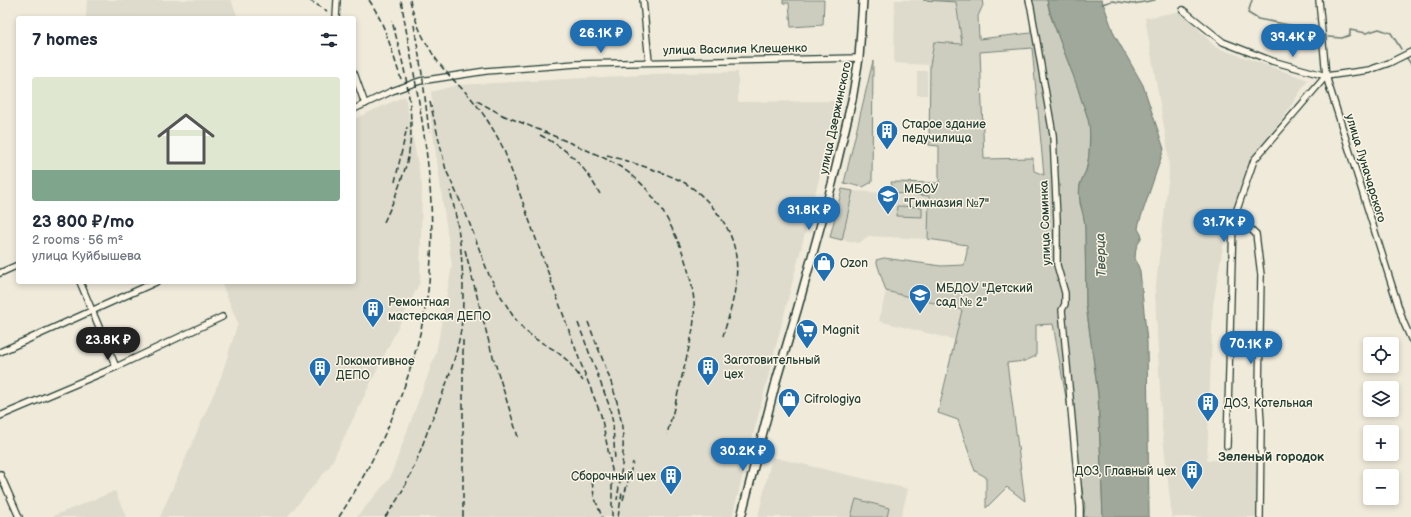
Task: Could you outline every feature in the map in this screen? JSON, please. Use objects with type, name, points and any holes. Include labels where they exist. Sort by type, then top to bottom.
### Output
[{"type":"main road","name":"улица Дзержинского","points":[[741,517],[777,378],[832,184],[852,100],[859,58],[863,0]]},
{"type":"street","points":[[336,16],[337,0]]},
{"type":"street","points":[[643,0],[649,62]]},
{"type":"street","name":"улица Соминка","points":[[1029,0],[1053,135],[1057,220],[1057,264],[1065,292],[1065,304],[1062,310],[1080,501],[1080,517]]},
{"type":"street","name":"улица Луначарского","points":[[1319,0],[1326,76],[1403,321],[1411,339]]},
{"type":"street","points":[[1183,10],[1223,42],[1272,61],[1326,76],[1370,70],[1389,63],[1411,52]]},
{"type":"street","name":"улица Василия Клещенко","points":[[356,108],[392,91],[420,81],[476,72],[576,64],[859,58]]},
{"type":"street","points":[[1227,446],[1233,221],[1254,160],[1326,76]]},
{"type":"street","points":[[356,79],[365,104]]},
{"type":"street","points":[[1236,215],[1256,234],[1260,275],[1260,517]]},
{"type":"street","points":[[0,274],[16,267]]},
{"type":"street","points":[[81,284],[116,367]]},
{"type":"street","points":[[0,352],[151,284]]},
{"type":"street","points":[[0,416],[116,367],[222,317]]},
{"type":"street","points":[[0,474],[19,517]]},
{"type":"shaded area","points":[[87,0],[231,0],[237,16],[86,16]]},
{"type":"shaded area","points":[[783,0],[824,0],[823,25],[791,27],[789,3],[783,3]]},
{"type":"shaded area","points":[[895,0],[956,2],[962,44],[934,42],[930,65],[894,63]]},
{"type":"shaded area","points":[[923,0],[982,0],[983,5],[978,16],[979,39],[1031,33],[1031,8],[1028,0],[1047,0],[1050,15],[1076,82],[1090,125],[1089,156],[1086,170],[1080,185],[1080,204],[1084,216],[1085,227],[1086,305],[1098,394],[1103,517],[1084,517],[1085,506],[1053,324],[1036,325],[1036,356],[1025,361],[1007,363],[1025,501],[1007,487],[986,508],[986,477],[975,471],[958,420],[938,413],[962,310],[886,291],[876,260],[884,258],[941,266],[964,265],[967,245],[928,239],[929,196],[894,193],[891,182],[939,183],[939,146],[929,145],[930,65],[934,42],[962,44],[956,2]],"holes":[[[1032,48],[1044,175],[1034,171],[1033,158],[984,159],[980,52]]]},
{"type":"shaded area","points":[[1182,11],[1215,47],[1308,80],[1261,150],[1227,222],[1213,305],[1207,461],[1257,455],[1257,517],[1172,517],[1162,428],[1155,294],[1169,173],[1168,150],[1145,18]]},
{"type":"shaded area","points":[[873,61],[872,182],[863,187],[844,183]]},
{"type":"shaded area","points":[[917,71],[927,71],[927,95],[917,95]]},
{"type":"shaded area","points":[[738,72],[738,102],[839,101],[732,517],[357,517],[390,478],[436,353],[452,266],[429,106],[433,105],[431,92],[458,85],[680,73]]},
{"type":"shaded area","points":[[405,96],[422,186],[420,282],[330,466],[287,517],[160,517],[221,377],[238,323],[222,284],[356,284],[356,118]]},
{"type":"shaded area","points":[[842,189],[853,191],[842,240],[830,237]]},
{"type":"shaded area","name":"МБОУ \"Гимназия №7\"","points":[[853,191],[930,196],[928,239],[868,236],[859,243],[842,240]]},
{"type":"shaded area","points":[[897,206],[922,207],[922,217],[896,216]]},
{"type":"shaded area","name":"МБДОУ \"Детский сад № 2\"","points":[[886,291],[962,310],[955,340],[879,321]]},
{"type":"shaded area","points":[[772,457],[908,489],[901,517],[758,517]]},
{"type":"shaded area","points":[[115,491],[126,517],[53,517],[53,516]]},
{"type":"shaded area","points":[[856,499],[889,508],[887,517],[851,517]]},
{"type":"water","name":"Тверца","points":[[1047,0],[1102,0],[1114,34],[1143,85],[1164,149],[1139,223],[1138,229],[1142,236],[1136,248],[1135,258],[1140,271],[1147,342],[1149,517],[1103,517],[1098,394],[1086,305],[1085,227],[1079,196],[1080,183],[1086,171],[1088,161],[1090,130],[1089,122],[1054,26]]},
{"type":"waterway","points":[[1102,4],[1112,1],[1133,4],[1155,0]]},
{"type":"waterway","points":[[1252,0],[1248,13],[1258,19],[1299,27],[1315,33]]},
{"type":"waterway","points":[[1328,37],[1342,38],[1350,35],[1350,30],[1366,33],[1379,29],[1391,33],[1401,49]]},
{"type":"waterway","points":[[1406,57],[1411,64]]},
{"type":"railway","points":[[309,0],[327,11]]},
{"type":"railway","points":[[369,0],[384,28],[401,79]]},
{"type":"railway","points":[[339,517],[374,457],[402,393],[422,327],[428,293],[432,225],[430,193],[423,128],[401,0]]},
{"type":"railway","points":[[410,0],[418,26],[435,58],[444,70],[471,98],[493,129],[504,150],[581,364],[601,415],[612,470],[612,517]]},
{"type":"railway","points":[[384,222],[397,193],[407,162],[411,127],[405,73],[392,21]]},
{"type":"railway","points":[[414,25],[423,80],[429,132]]},
{"type":"railway","points":[[477,101],[506,117]]},
{"type":"railway","points":[[430,102],[446,170],[466,214],[489,275],[513,316],[524,330],[537,340],[556,351],[568,361],[583,381]]},
{"type":"railway","points":[[502,115],[594,153],[627,171],[648,191],[672,228],[681,248],[689,274],[693,292],[694,310],[691,340],[667,434]]},
{"type":"railway","points":[[395,182],[407,127]]},
{"type":"railway","points":[[540,135],[560,147],[575,159],[588,174],[600,194]]},
{"type":"railway","points":[[607,155],[657,171],[685,183],[703,197],[718,214],[733,243],[737,274],[732,304],[723,336]]},
{"type":"railway","points":[[385,517],[399,496],[416,462],[449,376],[460,337],[463,308],[462,262],[460,238],[450,191]]},
{"type":"railway","points":[[465,250],[491,350],[518,437]]},
{"type":"railway","points":[[588,322],[610,379],[619,409],[623,439],[623,454],[617,500]]},
{"type":"railway","points":[[578,323],[609,405],[613,423],[615,461]]},
{"type":"railway","points":[[463,340],[463,517]]},
{"type":"railway","points":[[623,500],[633,462]]},
{"type":"railway","points":[[591,473],[594,496],[602,517]]},
{"type":"railway","points":[[618,517],[622,493]]},
{"type":"place","name":"Старое здание педучилища","points":[[887,150]]},
{"type":"place","name":"МБОУ \"Гимназия №7\"","points":[[888,216]]},
{"type":"place","name":"Ozon","points":[[824,282]]},
{"type":"place","name":"МБДОУ \"Детский сад № 2\"","points":[[920,314]]},
{"type":"place","name":"Ремонтная мастерская ДЕПО","points":[[373,328]]},
{"type":"place","name":"Magnit","points":[[807,350]]},
{"type":"place","name":"Заготовительный цех","points":[[708,386]]},
{"type":"place","name":"Локомотивное ДЕПО","points":[[320,388]]},
{"type":"place","name":"Cifrologiya","points":[[789,418]]},
{"type":"place","name":"ДОЗ, Котельная","points":[[1208,422]]},
{"type":"place","name":"ДОЗ, Главный цех","points":[[1192,490]]},
{"type":"place","name":"Сборочный цех","points":[[671,496]]},
{"type":"district","name":"Зеленый городок","points":[[1271,456]]}]
